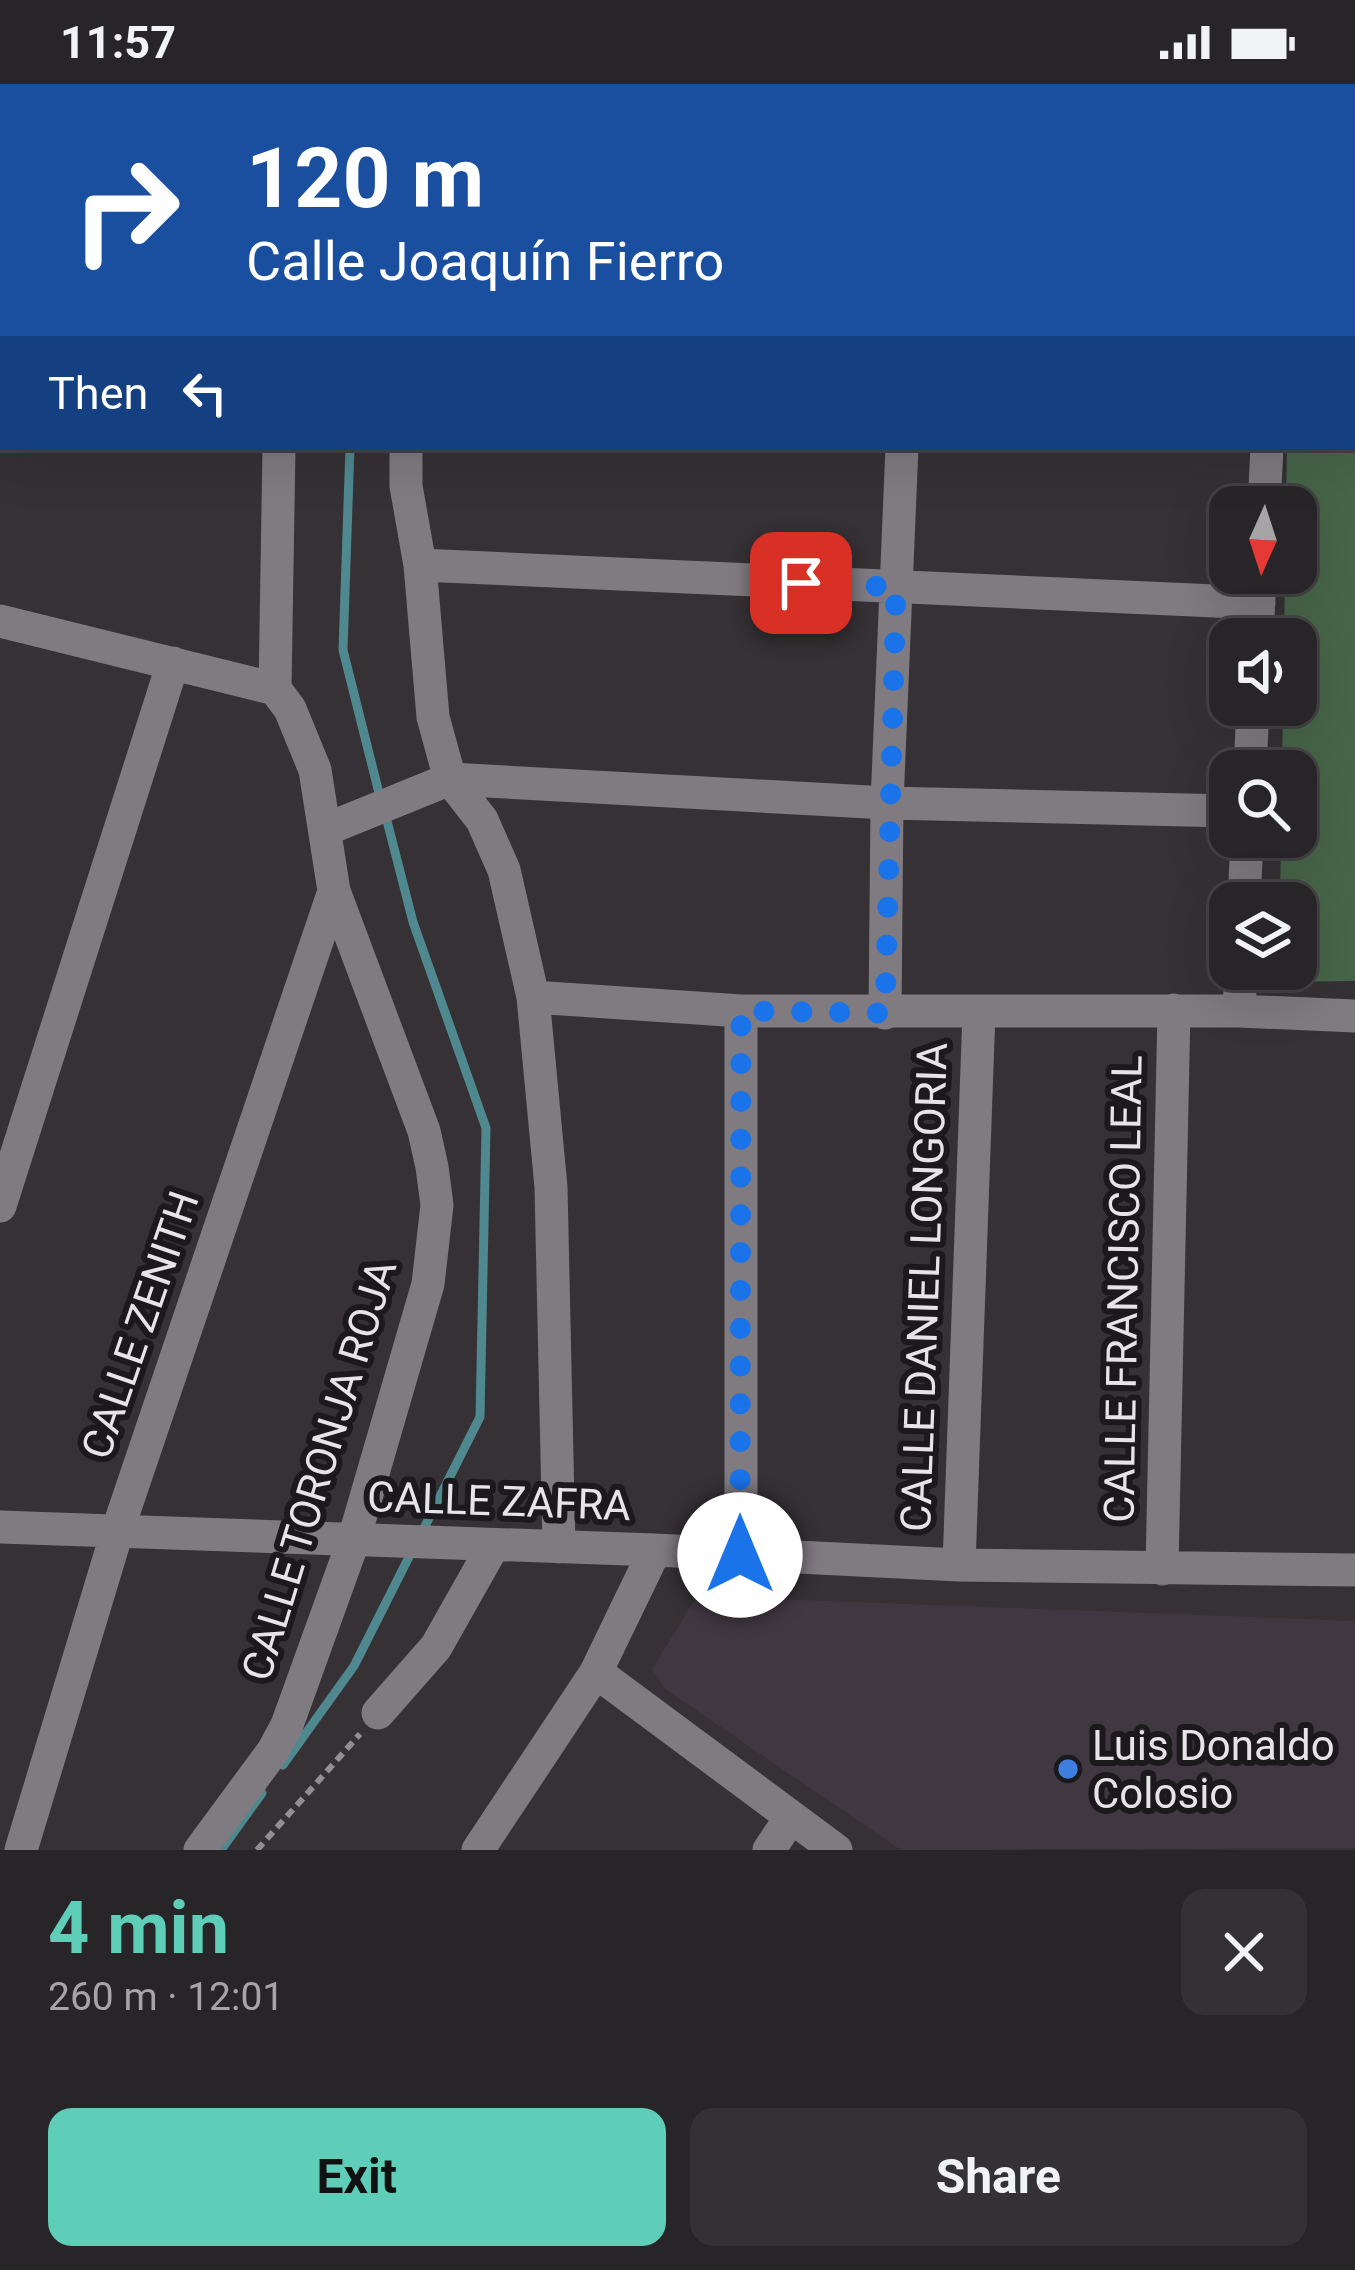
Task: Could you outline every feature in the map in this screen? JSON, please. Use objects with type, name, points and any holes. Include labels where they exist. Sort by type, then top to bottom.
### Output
[{"type":"street","points":[[0,621],[274,689],[279,450]]},
{"type":"street","points":[[406,450],[406,486],[421,565],[436,785]]},
{"type":"street","name":"CALLE DANIEL LONGORIA","points":[[885,1013],[887,802],[902,450]]},
{"type":"street","points":[[1265,486],[1267,450]]},
{"type":"street","points":[[421,565],[896,587],[1209,588]]},
{"type":"street","points":[[0,1206],[173,663]]},
{"type":"street","name":"CALLE ZENITH","points":[[21,1850],[118,1529],[334,890],[315,770],[302,733],[274,689]]},
{"type":"street","points":[[436,785],[482,820],[504,870],[533,997],[550,1187],[559,1547]]},
{"type":"street","points":[[327,829],[436,785],[1209,811]]},
{"type":"street","name":"CALLE TORONJA ROJA","points":[[200,1850],[287,1725],[353,1542],[428,1284],[436,1204],[424,1131],[334,890]]},
{"type":"street","points":[[1239,1011],[1240,990]]},
{"type":"street","points":[[533,997],[741,1011],[1174,1010],[1355,1016]]},
{"type":"street","name":"CALLE FRANCISCO LEAL","points":[[1162,1570],[1174,1010]]},
{"type":"street","points":[[740,1555],[741,1011]]},
{"type":"street","name":"CALLE DANIEL LONGORIA","points":[[959,1565],[979,1012]]},
{"type":"street","name":"CALLE ZAFRA","points":[[0,1527],[959,1565],[1355,1570]]},
{"type":"street","points":[[378,1713],[436,1647],[485,1546]]},
{"type":"street","points":[[478,1850],[596,1672],[655,1550]]},
{"type":"street","points":[[596,1672],[836,1850]]},
{"type":"street","points":[[769,1850],[791,1817]]},
{"type":"path","points":[[257,1850],[378,1713]]},
{"type":"shaded area","name":"Luis Donaldo Colosio","points":[[697,1596],[1355,1621],[1355,1848],[901,1850],[665,1689],[652,1669]]},
{"type":"green space","points":[[1287,450],[1355,450],[1355,981],[1317,982],[1317,882],[1280,882],[1281,858],[1317,858],[1317,750],[1282,750],[1283,726],[1317,726],[1317,618],[1284,618],[1285,594],[1317,594],[1317,486],[1286,486]]},
{"type":"waterway","points":[[350,450],[343,650],[380,797]]},
{"type":"waterway","points":[[385,813],[413,922],[486,1128],[480,1417],[421,1534]]},
{"type":"waterway","points":[[283,1765],[354,1666],[413,1549]]},
{"type":"waterway","points":[[221,1850],[262,1793]]},
{"type":"place","name":"Luis Donaldo Colosio","points":[[1068,1769]]},
{"type":"route","points":[[740,1555],[741,1011],[885,1013],[896,587],[801,583]]}]
